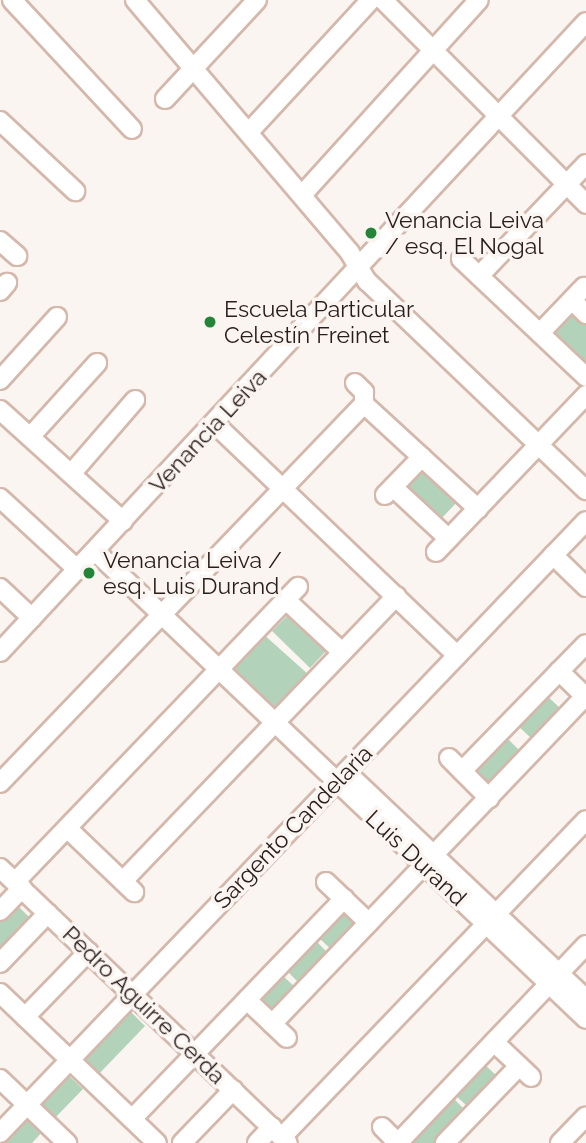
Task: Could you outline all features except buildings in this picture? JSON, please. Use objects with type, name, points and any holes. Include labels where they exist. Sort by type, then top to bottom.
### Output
[{"type":"street","points":[[12,0],[132,129]]},
{"type":"street","points":[[165,99],[257,0]]},
{"type":"street","points":[[249,132],[371,0]]},
{"type":"street","points":[[383,0],[496,118],[586,204]]},
{"type":"street","points":[[302,195],[479,0]]},
{"type":"street","points":[[138,1],[302,195],[367,281],[586,490]]},
{"type":"street","name":"Venancia Leiva","points":[[0,652],[215,424],[496,118],[585,26]]},
{"type":"street","points":[[0,121],[75,191]]},
{"type":"street","points":[[479,276],[586,164]]},
{"type":"street","points":[[0,240],[17,256]]},
{"type":"street","points":[[461,259],[586,377]]},
{"type":"street","points":[[540,334],[578,294],[586,314]]},
{"type":"street","points":[[0,380],[57,317]]},
{"type":"street","points":[[30,437],[97,363]]},
{"type":"street","points":[[0,783],[364,404],[364,392],[355,383]]},
{"type":"street","points":[[436,552],[586,395]]},
{"type":"street","points":[[71,474],[135,400]]},
{"type":"street","points":[[364,404],[478,509]]},
{"type":"street","points":[[0,410],[123,521]]},
{"type":"street","points":[[215,424],[457,655]]},
{"type":"street","points":[[422,457],[389,491],[449,538]]},
{"type":"street","points":[[0,498],[78,570]]},
{"type":"street","name":"Sargento Candelaria","points":[[0,1133],[586,521]]},
{"type":"street","name":"Luis Durand","points":[[95,551],[275,723],[341,777],[554,978],[586,1019]]},
{"type":"street","points":[[553,555],[586,587]]},
{"type":"street","points":[[0,588],[32,618]]},
{"type":"street","points":[[0,911],[67,828],[292,594],[342,652]]},
{"type":"street","points":[[67,828],[129,887],[275,723],[396,596]]},
{"type":"street","points":[[489,798],[455,764],[586,644]]},
{"type":"street","points":[[272,1024],[586,697],[559,671]]},
{"type":"street","points":[[257,1143],[281,1136],[586,820]]},
{"type":"street","name":"Pedro Aguirre Cerda","points":[[0,868],[281,1136]]},
{"type":"street","points":[[326,882],[369,923]]},
{"type":"street","points":[[132,1119],[344,899]]},
{"type":"street","points":[[0,963],[48,913]]},
{"type":"street","points":[[382,1127],[398,1143],[586,945]]},
{"type":"street","points":[[25,1017],[88,952]]},
{"type":"street","name":"Luis Durand","points":[[554,978],[586,999]]},
{"type":"street","points":[[0,993],[157,1143]]},
{"type":"street","points":[[247,1000],[287,1038]]},
{"type":"street","points":[[445,1143],[525,1071],[494,1042]]},
{"type":"street","points":[[0,1079],[67,1143]]},
{"type":"street","points":[[182,1143],[233,1090]]},
{"type":"street","points":[[560,1143],[586,1116]]},
{"type":"green space","points":[[577,311],[586,319],[586,363],[555,333]]},
{"type":"green space","points":[[421,464],[459,500],[438,522],[401,486]]},
{"type":"green space","points":[[290,613],[327,650],[310,668],[272,631]]},
{"type":"green space","points":[[262,633],[309,675],[277,710],[230,668]]},
{"type":"green space","points":[[544,693],[560,708],[532,739],[516,724]]},
{"type":"green space","points":[[506,737],[522,753],[487,789],[471,773]]},
{"type":"green space","points":[[14,902],[32,920],[0,953],[0,915]]},
{"type":"green space","points":[[347,908],[361,921],[333,951],[319,938]]},
{"type":"green space","points":[[315,940],[328,953],[300,984],[286,970]]},
{"type":"green space","points":[[283,976],[297,989],[269,1019],[255,1006]]},
{"type":"green space","points":[[126,1007],[145,1026],[95,1078],[76,1060]]},
{"type":"green space","points":[[483,1063],[497,1076],[468,1107],[454,1094]]},
{"type":"green space","points":[[67,1074],[83,1089],[53,1120],[37,1104]]},
{"type":"green space","points":[[448,1093],[469,1114],[439,1143],[409,1143]]},
{"type":"green space","points":[[27,1114],[44,1130],[32,1143],[0,1143]]},
{"type":"place","name":"Venancia Leiva / esq. El Nogal","points":[[371,233]]},
{"type":"place","name":"Escuela Particular Celestín Freinet","points":[[210,322]]},
{"type":"place","name":"Venancia Leiva / esq. Luis Durand","points":[[89,573]]}]
